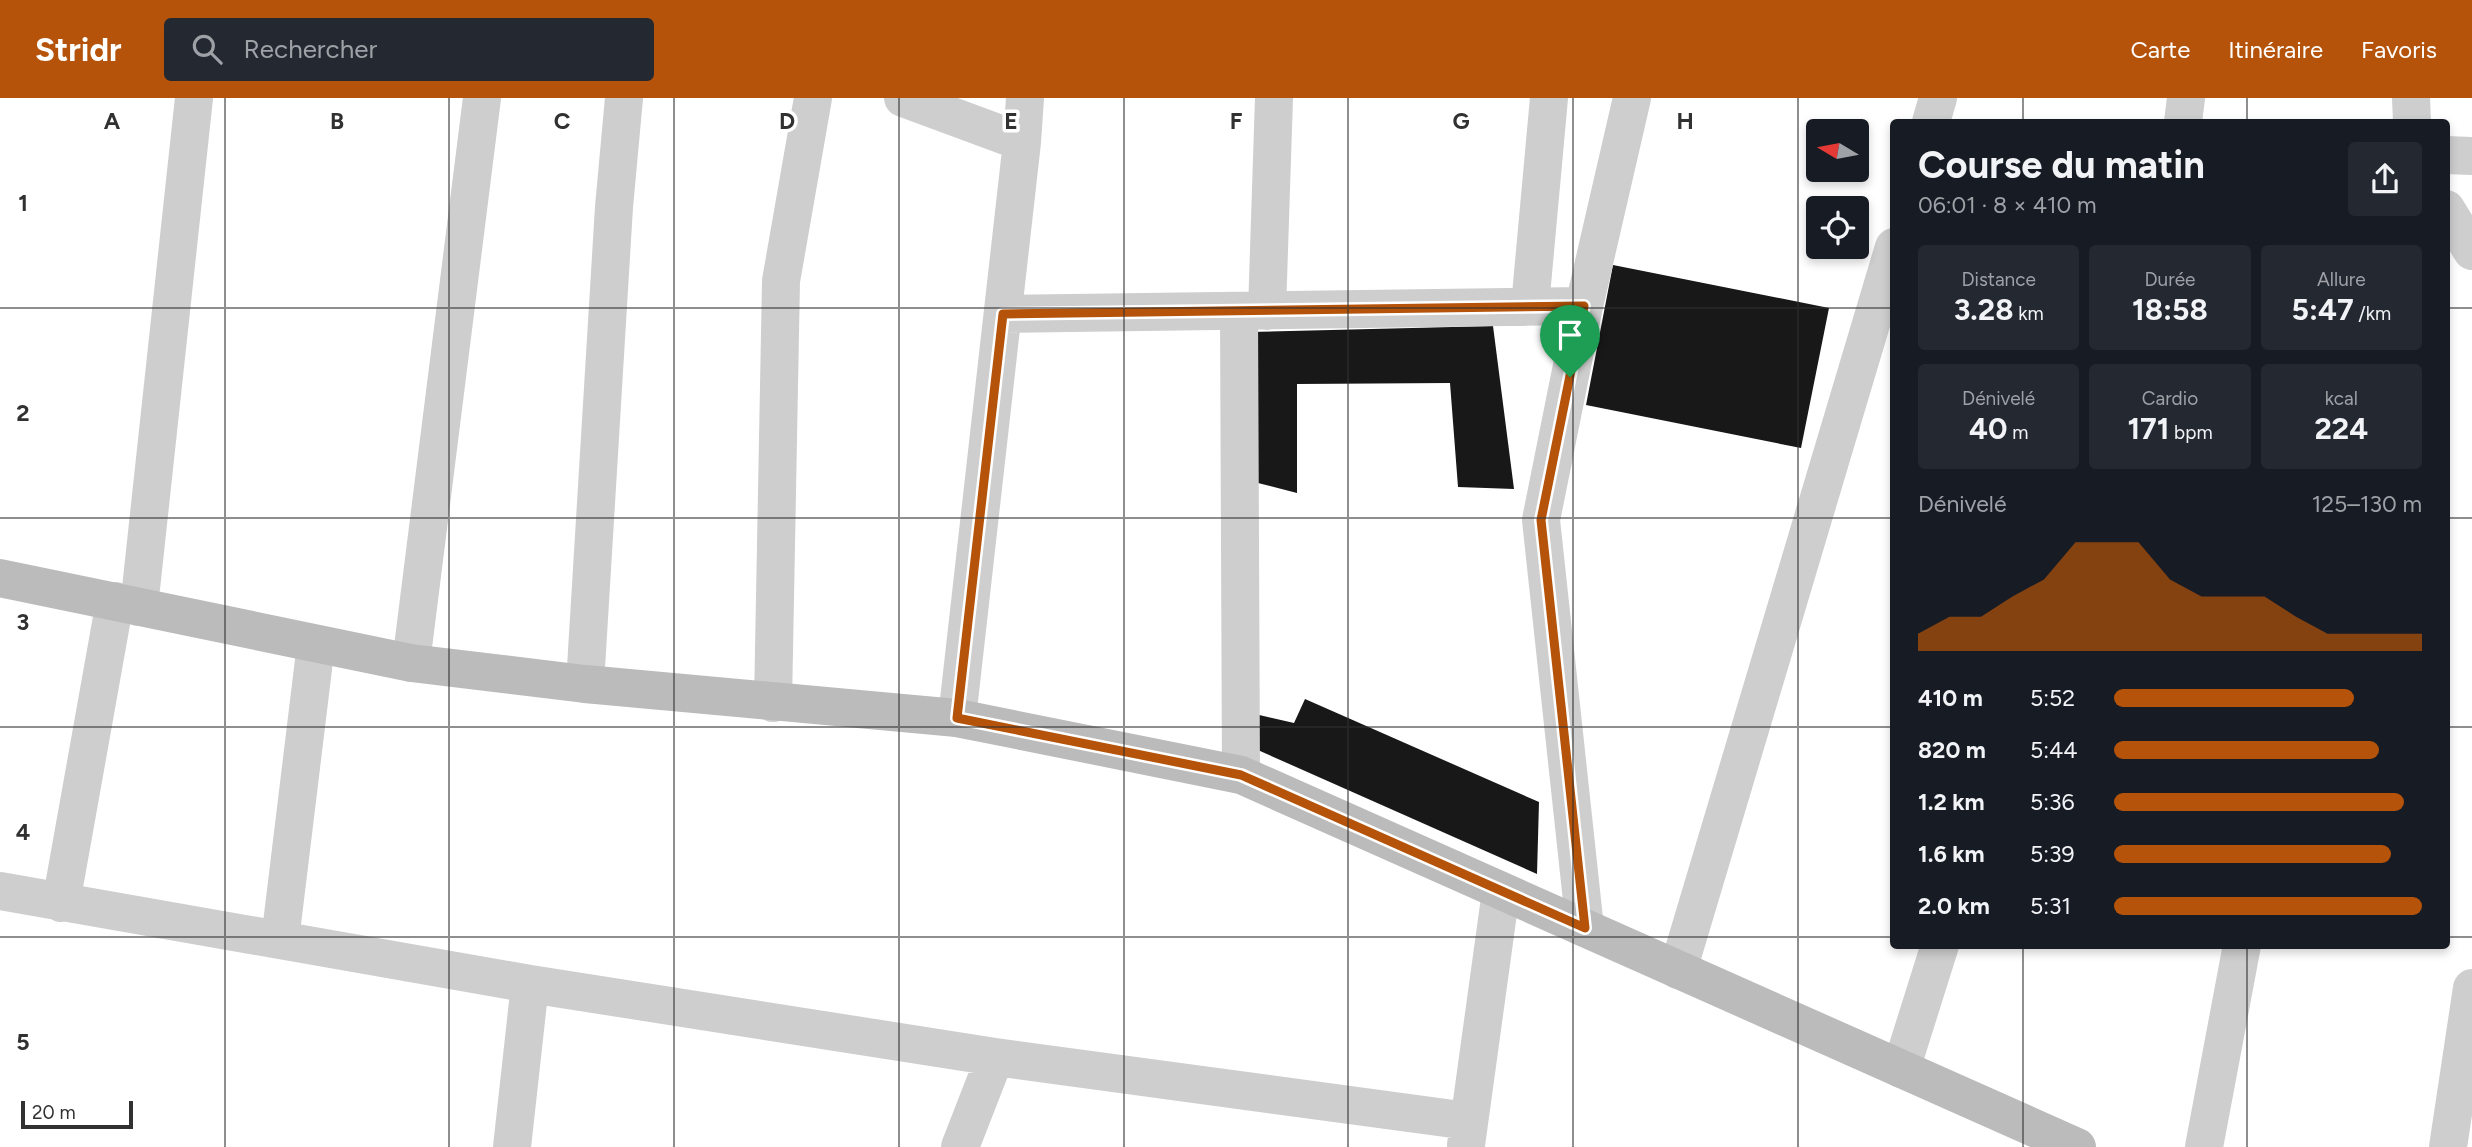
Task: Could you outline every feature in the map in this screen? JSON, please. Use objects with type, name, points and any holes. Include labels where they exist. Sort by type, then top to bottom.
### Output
[{"type":"street","points":[[61,903],[127,604],[194,98]]},
{"type":"street","points":[[411,663],[482,98]]},
{"type":"street","points":[[584,684],[614,207],[624,98]]},
{"type":"street","points":[[773,703],[781,281],[813,98]]},
{"type":"street","points":[[903,98],[1023,142]]},
{"type":"street","points":[[957,718],[1023,142],[1025,98]]},
{"type":"street","points":[[1241,775],[1253,311],[1274,98]]},
{"type":"street","points":[[1530,306],[1549,98]]},
{"type":"street","points":[[1585,928],[1541,520],[1584,306],[1632,98]]},
{"type":"street","points":[[1932,119],[1938,98]]},
{"type":"street","points":[[2183,119],[2186,98]]},
{"type":"street","points":[[2411,98],[2412,119]]},
{"type":"street","points":[[2450,155],[2472,156]]},
{"type":"street","points":[[2450,215],[2472,251]]},
{"type":"street","points":[[1678,970],[1890,260]]},
{"type":"street","points":[[1003,314],[1584,306]]},
{"type":"street","points":[[0,578],[411,663],[584,684],[957,718],[1241,775],[2077,1147]]},
{"type":"street","points":[[280,940],[316,644]]},
{"type":"street","points":[[0,891],[530,984],[1467,1134],[1500,891]]},
{"type":"street","points":[[1901,1069],[1939,949]]},
{"type":"street","points":[[2204,1147],[2241,949]]},
{"type":"street","points":[[512,1147],[530,984]]},
{"type":"street","points":[[2448,1147],[2472,988]]},
{"type":"street","points":[[960,1147],[995,1057]]},
{"type":"building","points":[[1613,265],[1829,308],[1801,448],[1586,405]]},
{"type":"building","points":[[1493,326],[1514,489],[1458,487],[1450,383],[1297,384],[1297,493],[1250,481],[1249,332]]},
{"type":"building","points":[[1305,699],[1539,802],[1537,874],[1251,747],[1255,714],[1294,723]]},
{"type":"route","points":[[1584,306],[1570,377],[1541,520],[1585,928],[1241,775],[957,718],[1003,314],[1584,306]]}]
